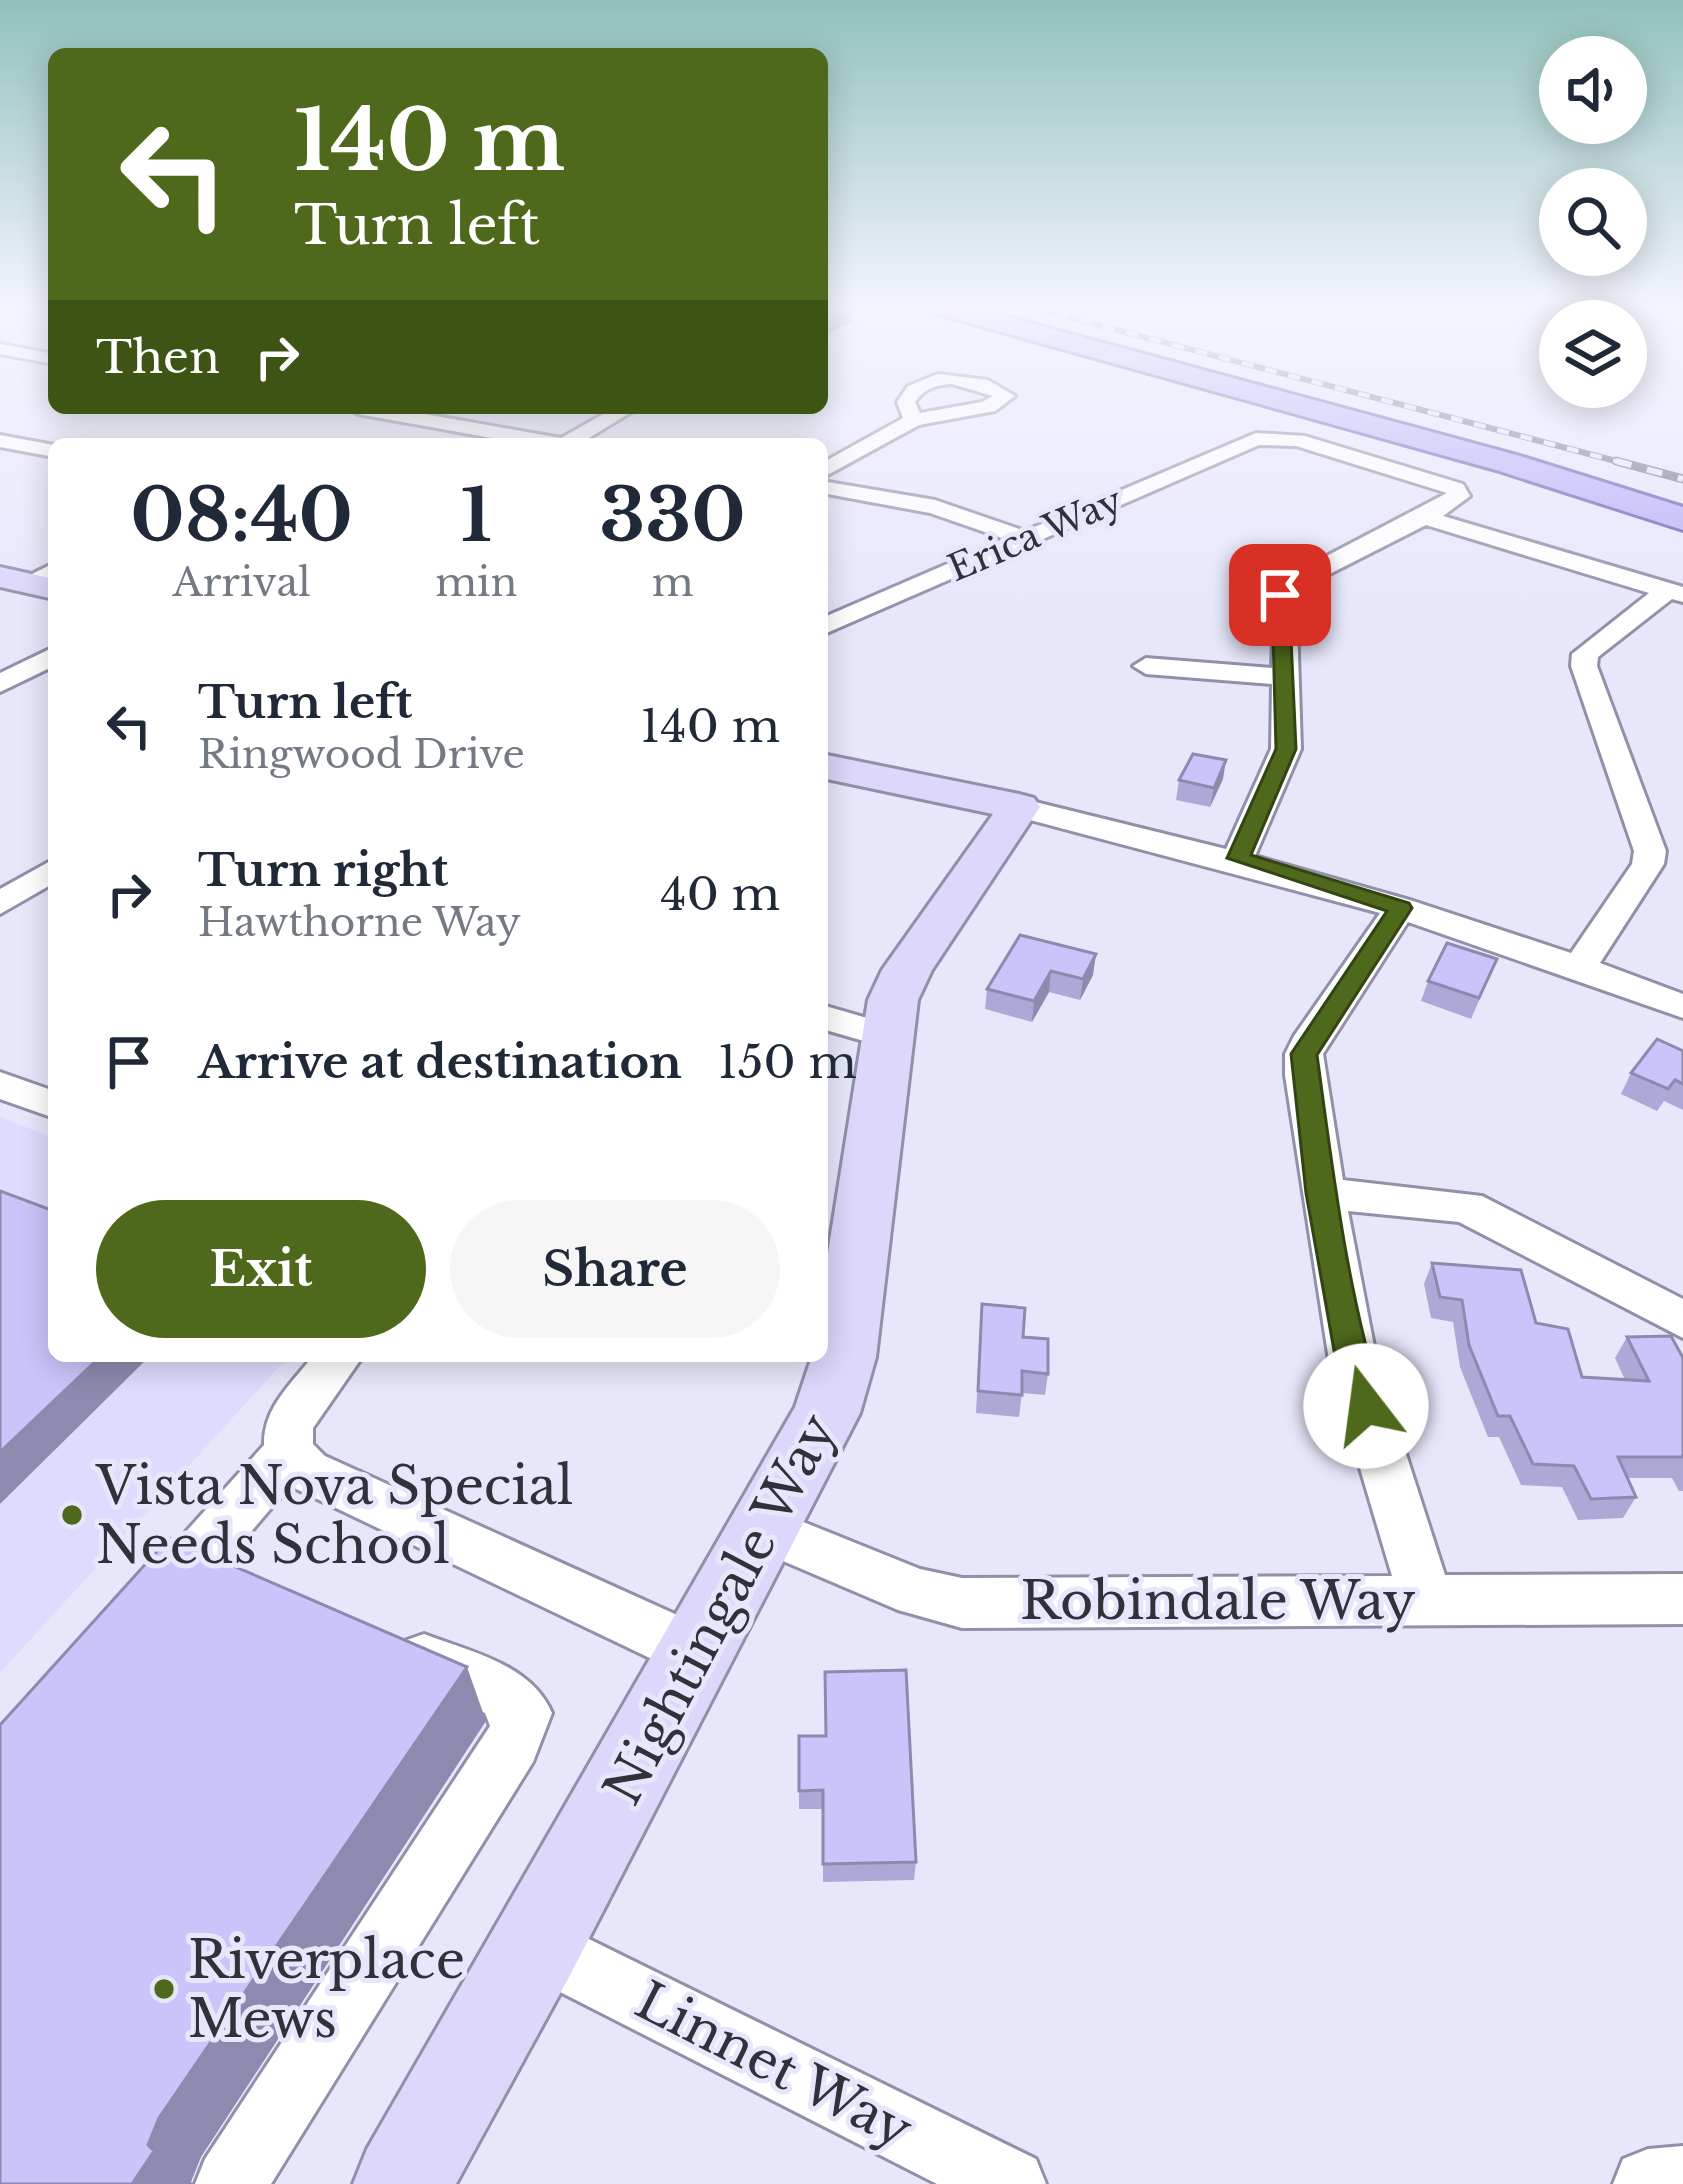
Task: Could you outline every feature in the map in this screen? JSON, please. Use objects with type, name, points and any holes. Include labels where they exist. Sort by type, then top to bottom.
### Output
[{"type":"main road","points":[[1315,410],[1540,472],[1683,519]]},
{"type":"street","points":[[407,414],[532,438]]},
{"type":"street","points":[[574,438],[617,414]]},
{"type":"street","points":[[828,469],[913,420]]},
{"type":"street","name":"Erica Way","points":[[828,624],[1268,437],[1298,440],[1456,489],[1455,502],[1424,517]]},
{"type":"street","points":[[0,441],[48,450]]},
{"type":"street","points":[[828,488],[934,507],[1026,539]]},
{"type":"street","points":[[1238,858],[1284,760],[1284,588],[1424,517],[1675,593]]},
{"type":"street","points":[[1580,967],[1648,863],[1650,851],[1585,666],[1585,654],[1675,593]]},
{"type":"street","points":[[0,684],[48,658]]},
{"type":"street","points":[[1146,666],[1285,677]]},
{"type":"street","points":[[828,767],[1238,858],[1580,967],[1683,1006]]},
{"type":"street","name":"Nightingale Way","points":[[402,2184],[766,1530],[837,1389],[854,1026],[893,1000],[907,970],[1019,807]]},
{"type":"street","points":[[0,904],[48,872]]},
{"type":"street","points":[[1401,908],[1304,1054],[1321,1193],[1354,1367],[1426,1600]]},
{"type":"street","points":[[0,1085],[48,1103]]},
{"type":"street","points":[[1321,1193],[1467,1207],[1683,1320]]},
{"type":"street","points":[[335,1362],[288,1424],[289,1452],[307,1471],[697,1652]]},
{"type":"street","points":[[128,1634],[289,1452]]},
{"type":"street","name":"Robindale Way","points":[[766,1530],[917,1593],[962,1603],[1683,1599]]},
{"type":"street","points":[[193,1562],[255,1589]]},
{"type":"street","points":[[230,2184],[513,1742],[523,1713],[506,1694],[380,1642]]},
{"type":"street","name":"Linnet Way","points":[[538,1946],[1011,2184]]},
{"type":"street","points":[[1648,2184],[1683,2182]]},
{"type":"shaded area","name":"Vista Nova Special Needs School","points":[[0,1117],[48,1136],[48,1362],[284,1362],[0,1673]]},
{"type":"building","points":[[1193,754],[1226,760],[1214,788],[1179,780]]},
{"type":"building","points":[[1020,935],[1096,954],[1083,979],[1051,971],[1034,1001],[987,989]]},
{"type":"building","points":[[1447,943],[1497,959],[1479,998],[1428,981]]},
{"type":"building","points":[[1657,1039],[1683,1051],[1683,1084],[1675,1080],[1668,1089],[1631,1073]]},
{"type":"building","points":[[0,1191],[48,1209],[48,1362],[95,1362],[0,1452]]},
{"type":"building","points":[[1432,1263],[1521,1270],[1536,1323],[1568,1329],[1582,1377],[1649,1381],[1627,1337],[1671,1336],[1683,1358],[1683,1457],[1618,1457],[1636,1497],[1591,1499],[1574,1466],[1533,1464],[1510,1416],[1498,1416],[1469,1345],[1462,1300],[1440,1297]]},
{"type":"building","points":[[982,1304],[1025,1308],[1023,1337],[1048,1339],[1048,1374],[1022,1371],[1022,1395],[978,1391]]},
{"type":"building","name":"Riverplace Mews","points":[[169,1538],[467,1667],[159,2118],[148,2145],[154,2151],[132,2184],[0,2184],[0,1725]]},
{"type":"building","points":[[906,1670],[916,1862],[823,1864],[823,1790],[799,1791],[799,1736],[826,1736],[825,1672]]},
{"type":"railway","points":[[1421,410],[1627,464]]},
{"type":"railway","points":[[1616,461],[1683,479]]},
{"type":"place","name":"Vista Nova Special Needs School","points":[[72,1515]]},
{"type":"place","name":"Riverplace Mews","points":[[164,1989]]},
{"type":"route","points":[[1280,595],[1286,749],[1238,858],[1401,908],[1304,1054],[1321,1193],[1354,1367],[1366,1406]]}]
